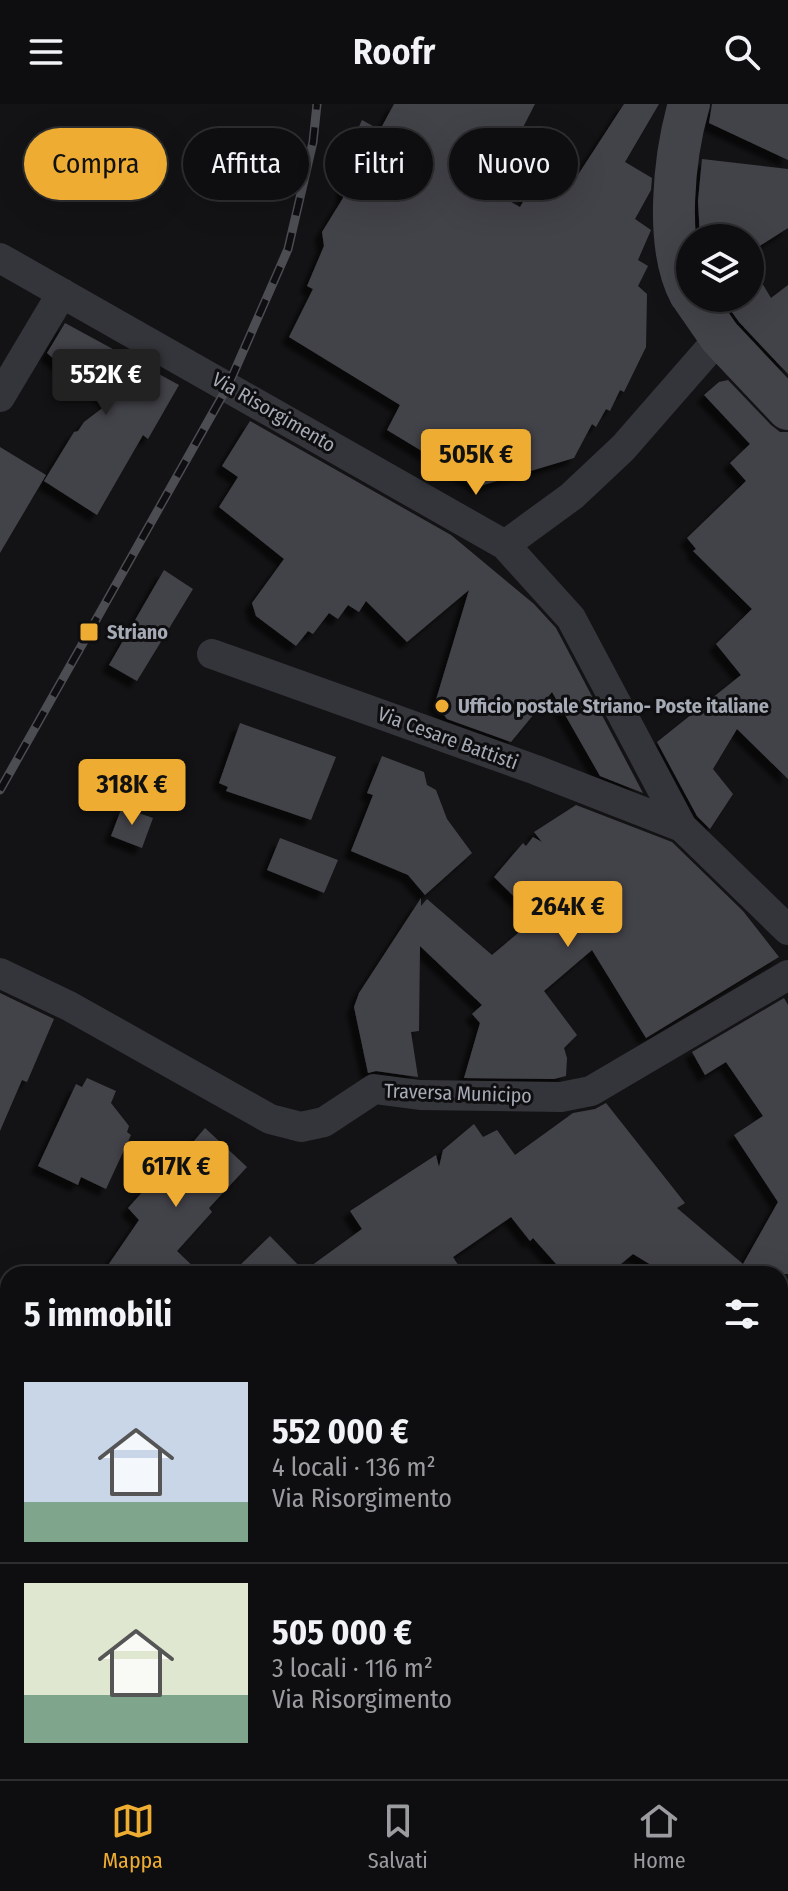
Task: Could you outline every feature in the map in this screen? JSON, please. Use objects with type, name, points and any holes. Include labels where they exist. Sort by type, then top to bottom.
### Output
[{"type":"main road","points":[[676,249],[677,177],[689,104]]},
{"type":"main road","points":[[703,312],[720,337],[788,409]]},
{"type":"street","name":"Via Risorgimento","points":[[0,258],[505,545],[571,618],[682,827],[766,912],[788,930]]},
{"type":"street","points":[[0,397],[62,293]]},
{"type":"street","points":[[505,545],[572,496],[623,448],[720,337]]},
{"type":"street","name":"Via Cesare Battisti","points":[[212,654],[536,770],[682,827]]},
{"type":"street","name":"Traversa Municipo","points":[[0,973],[69,1006],[270,1119],[301,1127],[324,1122],[374,1089],[420,1095],[561,1097],[591,1091],[788,975]]},
{"type":"building","points":[[394,104],[535,104],[523,128],[449,128],[449,200],[508,200],[520,207],[524,200],[578,200],[578,175],[624,104],[659,104],[625,162],[652,178],[651,190],[635,219],[651,230],[638,260],[648,266],[638,286],[647,294],[646,347],[624,392],[620,390],[610,411],[606,409],[596,427],[592,424],[574,458],[480,486],[387,430],[400,405],[289,337],[313,289],[307,286],[324,246],[322,232],[342,200],[433,200],[433,128],[381,128]]},
{"type":"building","points":[[712,104],[788,104],[788,160],[709,123]]},
{"type":"building","points":[[362,120],[376,128],[358,128]]},
{"type":"building","points":[[702,159],[788,169],[788,228],[764,243],[764,224],[699,224]]},
{"type":"building","points":[[788,285],[788,374],[732,312],[764,312],[764,286],[771,298]]},
{"type":"building","points":[[65,323],[179,385],[148,439],[143,435],[97,515],[44,481],[74,432],[109,403],[68,364],[64,368],[47,353]]},
{"type":"building","points":[[728,380],[771,425],[780,432],[788,432],[788,779],[737,729],[713,769],[733,794],[710,829],[697,816],[657,742],[741,675],[716,644],[752,609],[693,551],[696,549],[687,538],[746,481],[730,463],[750,444],[704,395],[719,382]]},
{"type":"building","points":[[250,421],[451,535],[534,604],[556,628],[643,793],[600,776],[552,692],[511,742],[447,719],[435,703],[469,590],[407,642],[366,601],[359,612],[348,605],[338,619],[329,613],[313,634],[308,631],[296,646],[256,616],[252,603],[284,559],[219,507],[238,477],[222,466]]},
{"type":"building","points":[[0,447],[46,475],[0,553]]},
{"type":"building","points":[[164,570],[193,589],[137,681],[109,665]]},
{"type":"building","points":[[240,723],[336,757],[311,820],[226,791],[228,787],[219,783]]},
{"type":"building","points":[[382,756],[424,772],[427,785],[436,790],[447,819],[472,853],[425,895],[408,875],[351,851],[373,795],[367,793]]},
{"type":"building","points":[[576,805],[672,842],[743,911],[779,957],[646,1038],[592,950],[544,991],[577,1035],[564,1048],[566,1076],[554,1079],[464,1078],[480,1023],[472,1014],[482,1005],[420,946],[419,1031],[411,1032],[418,1077],[376,1071],[368,1073],[354,1007],[359,993],[421,898],[421,906],[427,899],[492,955],[536,918],[494,877],[523,843],[526,846],[533,837],[542,842],[534,832]]},
{"type":"building","points":[[122,807],[153,818],[142,848],[111,836]]},
{"type":"building","points":[[280,838],[338,860],[324,893],[267,870]]},
{"type":"building","points":[[0,993],[54,1019],[27,1082],[22,1080],[0,1131]]},
{"type":"building","points":[[784,998],[788,1005],[788,1266],[653,1266],[633,1254],[619,1266],[558,1266],[533,1238],[530,1241],[511,1217],[453,1257],[459,1266],[311,1266],[362,1229],[350,1211],[436,1155],[439,1167],[443,1150],[474,1124],[483,1137],[497,1130],[515,1155],[573,1113],[595,1109],[606,1103],[685,1203],[677,1208],[743,1264],[778,1202],[734,1135],[763,1116],[726,1062],[705,1075],[692,1052]]},
{"type":"building","points":[[87,1078],[116,1091],[111,1103],[129,1126],[127,1132],[131,1135],[106,1189],[81,1177],[78,1185],[38,1166],[76,1084],[82,1087]]},
{"type":"building","points":[[205,1128],[247,1167],[209,1208],[212,1212],[177,1251],[193,1266],[107,1266],[139,1220],[128,1208],[179,1151],[182,1155]]},
{"type":"building","points":[[270,1236],[299,1266],[239,1266]]},
{"type":"railway","points":[[0,790],[228,386],[288,249],[313,142],[317,104]]},
{"type":"place","name":"Striano","points":[[89,632]]},
{"type":"place","name":"Ufficio postale Striano- Poste italiane","points":[[442,706]]}]
